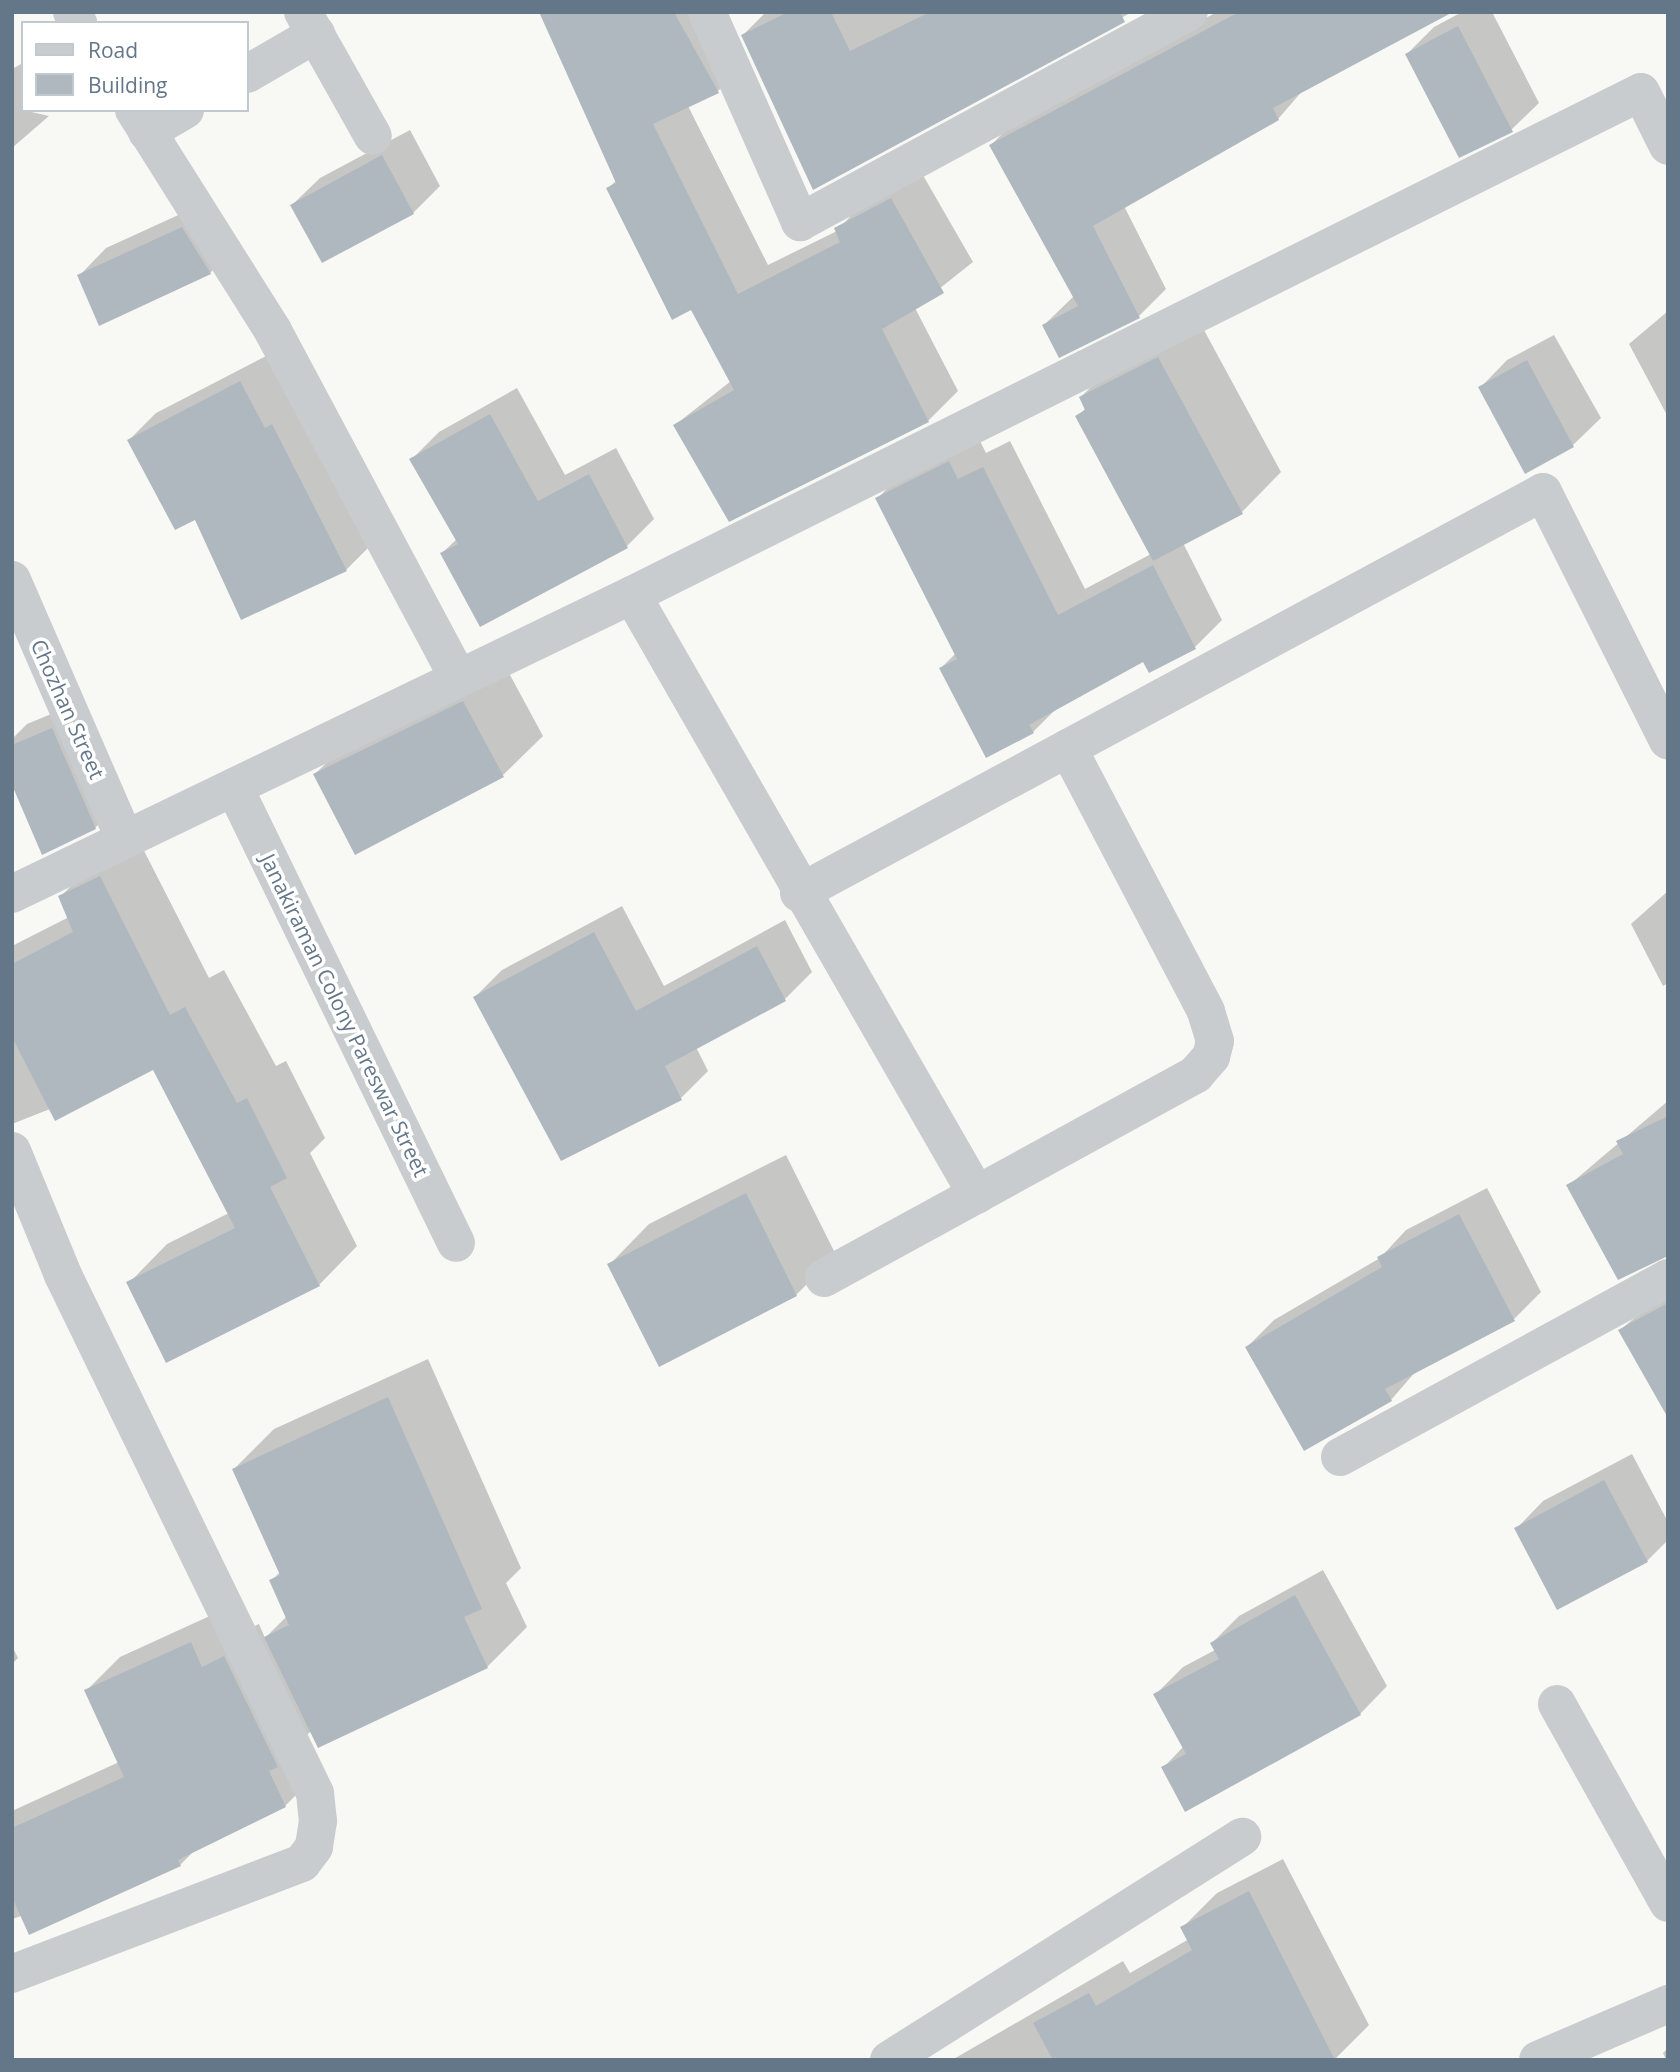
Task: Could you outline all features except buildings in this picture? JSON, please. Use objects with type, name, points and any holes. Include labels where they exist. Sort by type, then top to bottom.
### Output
[{"type":"street","points":[[707,12],[800,222],[1189,12]]},
{"type":"street","points":[[248,73],[310,23],[373,136]]},
{"type":"street","points":[[12,894],[457,677],[632,595],[1641,92],[1668,146]]},
{"type":"street","points":[[177,112],[140,121],[273,331],[457,677]]},
{"type":"street","points":[[799,893],[1543,492],[1668,740]]},
{"type":"street","name":"Chozhan Street","points":[[12,580],[124,838]]},
{"type":"street","points":[[632,595],[799,893],[976,1195]]},
{"type":"street","points":[[824,1278],[1196,1074],[1211,1058],[1215,1041],[1206,1011],[1068,748]]},
{"type":"street","name":"Janakiraman Colony Pareswar Street","points":[[234,786],[456,1243]]},
{"type":"street","points":[[12,1151],[63,1275],[315,1793],[318,1821],[314,1847],[302,1863],[12,1974]]},
{"type":"street","points":[[1340,1457],[1668,1278]]},
{"type":"street","points":[[1558,1704],[1668,1903]]},
{"type":"street","points":[[889,2060],[1242,1837]]},
{"type":"street","points":[[1538,2060],[1668,2004]]}]
